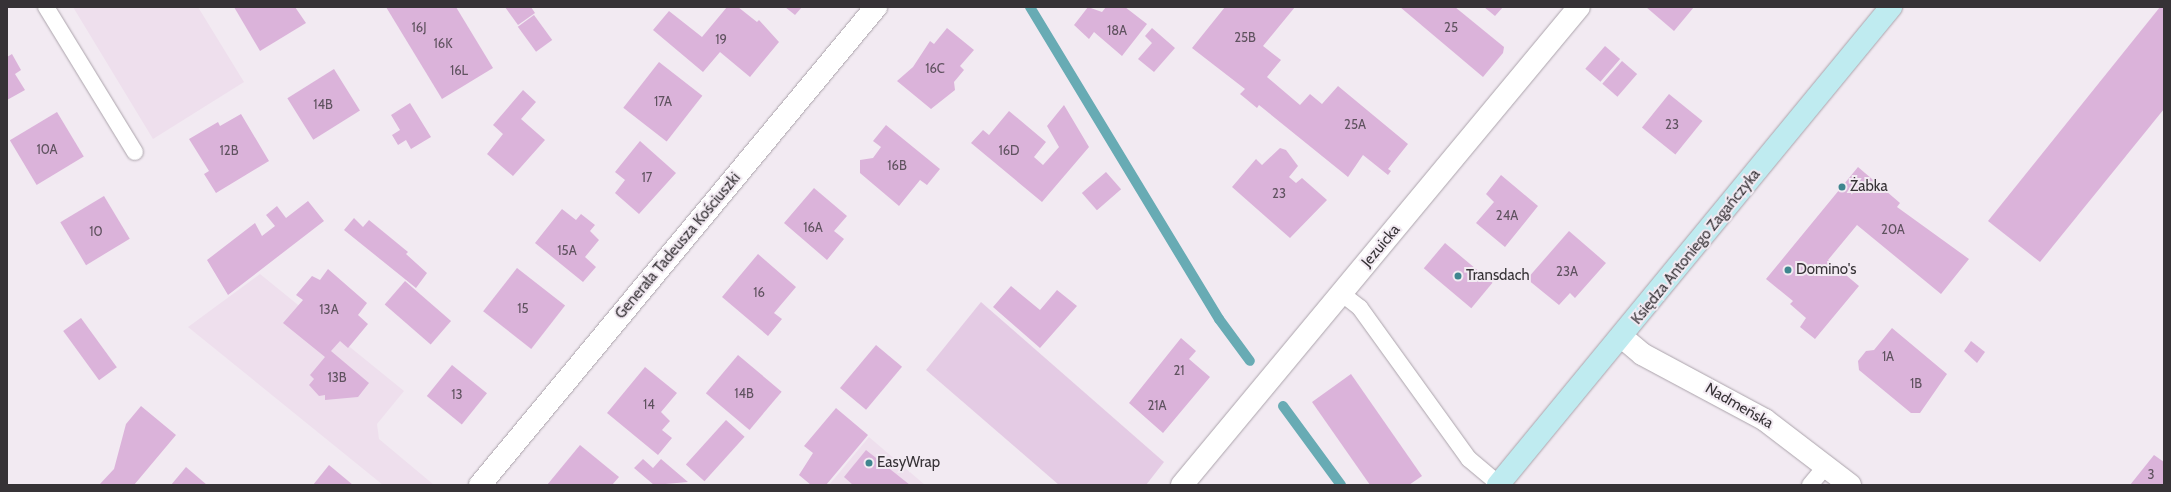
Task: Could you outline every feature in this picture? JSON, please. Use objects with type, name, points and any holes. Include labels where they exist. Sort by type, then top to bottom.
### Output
[{"type":"street","name":"Generała Tadeusza Kościuszki","points":[[480,485],[876,7]]},
{"type":"street","name":"Jezuicka","points":[[1182,485],[1579,7]]},
{"type":"street","name":"Księdza Antoniego Zagańczyka","points":[[1499,484],[1622,337],[1891,7]]},
{"type":"street","name":"Nadmeńska","points":[[1622,337],[1642,354],[1765,420],[1850,485]]},
{"type":"lane","points":[[46,7],[135,152]]},
{"type":"lane","points":[[1342,293],[1360,308],[1469,459],[1499,484]]},
{"type":"lane","points":[[1810,485],[1826,466]]},
{"type":"shaded area","points":[[73,7],[198,7],[244,82],[153,139]]},
{"type":"shaded area","points":[[260,274],[404,391],[377,424],[379,439],[434,485],[383,485],[188,327]]},
{"type":"shaded area","points":[[981,302],[1164,462],[1146,485],[1059,485],[926,370]]},
{"type":"shaded area","points":[[869,437],[925,485],[829,485]]},
{"type":"building","points":[[234,7],[295,7],[306,23],[260,51]]},
{"type":"building","points":[[386,7],[456,7],[493,68],[442,99]]},
{"type":"building","points":[[505,7],[531,7],[535,13],[518,25]]},
{"type":"building","points":[[727,7],[738,7],[757,22],[759,20],[779,42],[750,77],[720,52],[703,72],[653,30],[669,11],[702,37]]},
{"type":"building","points":[[785,7],[802,7],[795,15]]},
{"type":"building","points":[[1088,7],[1102,12],[1106,7],[1125,7],[1147,24],[1122,56],[1094,32],[1089,39],[1074,25]]},
{"type":"building","points":[[1225,7],[1295,7],[1263,46],[1281,60],[1267,77],[1300,105],[1310,94],[1322,104],[1338,86],[1408,144],[1388,169],[1391,171],[1388,175],[1363,155],[1348,177],[1259,105],[1257,108],[1240,94],[1245,89],[1192,48]]},
{"type":"building","points":[[1400,7],[1455,7],[1504,47],[1503,53],[1483,77]]},
{"type":"building","points":[[1484,7],[1503,7],[1495,16]]},
{"type":"building","points":[[1646,7],[1694,7],[1674,31]]},
{"type":"building","points":[[2160,7],[2164,7],[2164,109],[2040,262],[1988,221]]},
{"type":"building","points":[[534,15],[552,40],[536,52],[518,27]]},
{"type":"building","points":[[947,28],[974,50],[960,66],[964,70],[954,82],[955,90],[931,109],[897,81],[913,67],[930,41],[934,44]]},
{"type":"building","points":[[1152,28],[1175,48],[1154,72],[1138,59],[1152,43],[1145,36]]},
{"type":"building","points":[[1605,46],[1620,59],[1600,82],[1585,69]]},
{"type":"building","points":[[12,54],[21,70],[15,74],[25,90],[7,100],[7,57]]},
{"type":"building","points":[[1622,61],[1637,74],[1617,97],[1602,84]]},
{"type":"building","points":[[659,62],[702,96],[667,142],[623,108]]},
{"type":"building","points":[[334,69],[360,111],[313,140],[287,98]]},
{"type":"building","points":[[523,90],[536,102],[521,119],[545,140],[513,176],[487,154],[503,134],[493,125]]},
{"type":"building","points":[[1669,94],[1702,121],[1675,154],[1642,127]]},
{"type":"building","points":[[410,103],[431,137],[411,149],[406,140],[398,145],[392,135],[400,130],[391,115]]},
{"type":"building","points":[[1064,105],[1089,147],[1042,202],[971,143],[983,130],[989,135],[1009,111],[1046,142],[1034,157],[1043,165],[1059,147],[1047,126]]},
{"type":"building","points":[[57,112],[84,157],[37,185],[10,140]]},
{"type":"building","points":[[241,114],[269,161],[216,193],[204,174],[209,171],[189,139],[218,122],[220,126]]},
{"type":"building","points":[[886,125],[940,169],[927,185],[920,180],[899,206],[860,173],[860,160],[873,158],[881,147],[873,141]]},
{"type":"building","points":[[640,141],[676,173],[639,214],[615,193],[625,180],[615,172]]},
{"type":"building","points":[[1280,148],[1286,150],[1298,166],[1289,177],[1296,183],[1302,178],[1327,200],[1290,238],[1232,187],[1256,159],[1262,165]]},
{"type":"building","points":[[1858,167],[1900,203],[1897,207],[1969,259],[1941,294],[1857,225],[1828,260],[1859,286],[1815,339],[1800,327],[1806,318],[1790,304],[1793,301],[1766,279]]},
{"type":"building","points":[[1106,172],[1121,189],[1097,210],[1082,193]]},
{"type":"building","points":[[1501,175],[1538,206],[1505,247],[1476,223],[1494,202],[1486,194]]},
{"type":"building","points":[[814,188],[847,216],[834,231],[844,239],[827,260],[784,223]]},
{"type":"building","points":[[104,196],[130,239],[86,265],[60,222]]},
{"type":"building","points":[[308,201],[324,221],[228,295],[207,260],[255,223],[262,236],[275,226],[266,215],[277,206],[286,218]]},
{"type":"building","points":[[562,209],[576,220],[581,214],[595,225],[590,231],[599,240],[585,257],[596,267],[583,282],[535,243]]},
{"type":"building","points":[[354,218],[363,227],[369,220],[408,252],[406,254],[427,273],[416,288],[344,230]]},
{"type":"building","points":[[1569,231],[1606,263],[1575,298],[1570,293],[1559,305],[1527,279]]},
{"type":"building","name":"Transdach","points":[[1445,243],[1492,283],[1471,308],[1424,268]]},
{"type":"building","points":[[758,254],[796,287],[774,313],[782,319],[768,336],[722,297]]},
{"type":"building","points":[[517,268],[565,306],[531,349],[483,311]]},
{"type":"building","points":[[328,269],[367,303],[358,315],[368,324],[348,348],[340,341],[331,351],[369,383],[358,397],[325,400],[325,395],[319,396],[309,385],[314,379],[310,375],[325,357],[283,323],[303,300],[296,295],[312,276],[320,280]]},
{"type":"building","points":[[405,281],[451,321],[431,344],[385,304]]},
{"type":"building","points":[[1011,286],[1040,310],[1057,290],[1077,306],[1040,348],[993,307]]},
{"type":"building","points":[[81,318],[117,367],[99,380],[63,331]]},
{"type":"building","points":[[1892,328],[1947,374],[1920,413],[1911,413],[1859,370],[1858,361],[1866,351],[1874,350]]},
{"type":"building","points":[[1181,338],[1196,351],[1189,359],[1210,377],[1163,433],[1129,403]]},
{"type":"building","points":[[1971,341],[1985,352],[1977,363],[1964,351]]},
{"type":"building","points":[[876,345],[902,367],[866,410],[840,388]]},
{"type":"building","points":[[738,355],[782,392],[750,430],[706,393]]},
{"type":"building","points":[[452,365],[487,393],[462,424],[427,396]]},
{"type":"building","points":[[645,367],[677,393],[661,412],[670,421],[662,430],[672,438],[658,455],[607,413]]},
{"type":"building","points":[[1351,374],[1422,476],[1409,485],[1370,485],[1312,402]]},
{"type":"building","points":[[141,406],[176,435],[134,485],[99,485],[114,469],[126,424]]},
{"type":"building","points":[[836,408],[868,435],[826,485],[811,485],[799,475],[813,453],[804,446]]},
{"type":"building","points":[[726,420],[745,437],[704,481],[686,465]]},
{"type":"building","points":[[580,445],[619,477],[612,485],[547,485]]},
{"type":"building","name":"EasyWrap","points":[[866,450],[910,485],[853,485],[844,477]]},
{"type":"building","points":[[2154,455],[2164,462],[2164,485],[2130,485]]},
{"type":"building","points":[[643,459],[653,468],[661,459],[688,482],[654,485],[634,468]]},
{"type":"building","points":[[329,465],[353,485],[313,485]]},
{"type":"building","points":[[186,467],[207,485],[171,485]]},
{"type":"waterway","points":[[1030,7],[1219,319],[1250,361]]},
{"type":"waterway","points":[[1283,406],[1341,485]]},
{"type":"place","name":"Żabka","points":[[1842,187]]},
{"type":"place","name":"Domino's","points":[[1788,270]]},
{"type":"place","name":"Transdach","points":[[1458,276]]},
{"type":"place","name":"EasyWrap","points":[[869,463]]}]
